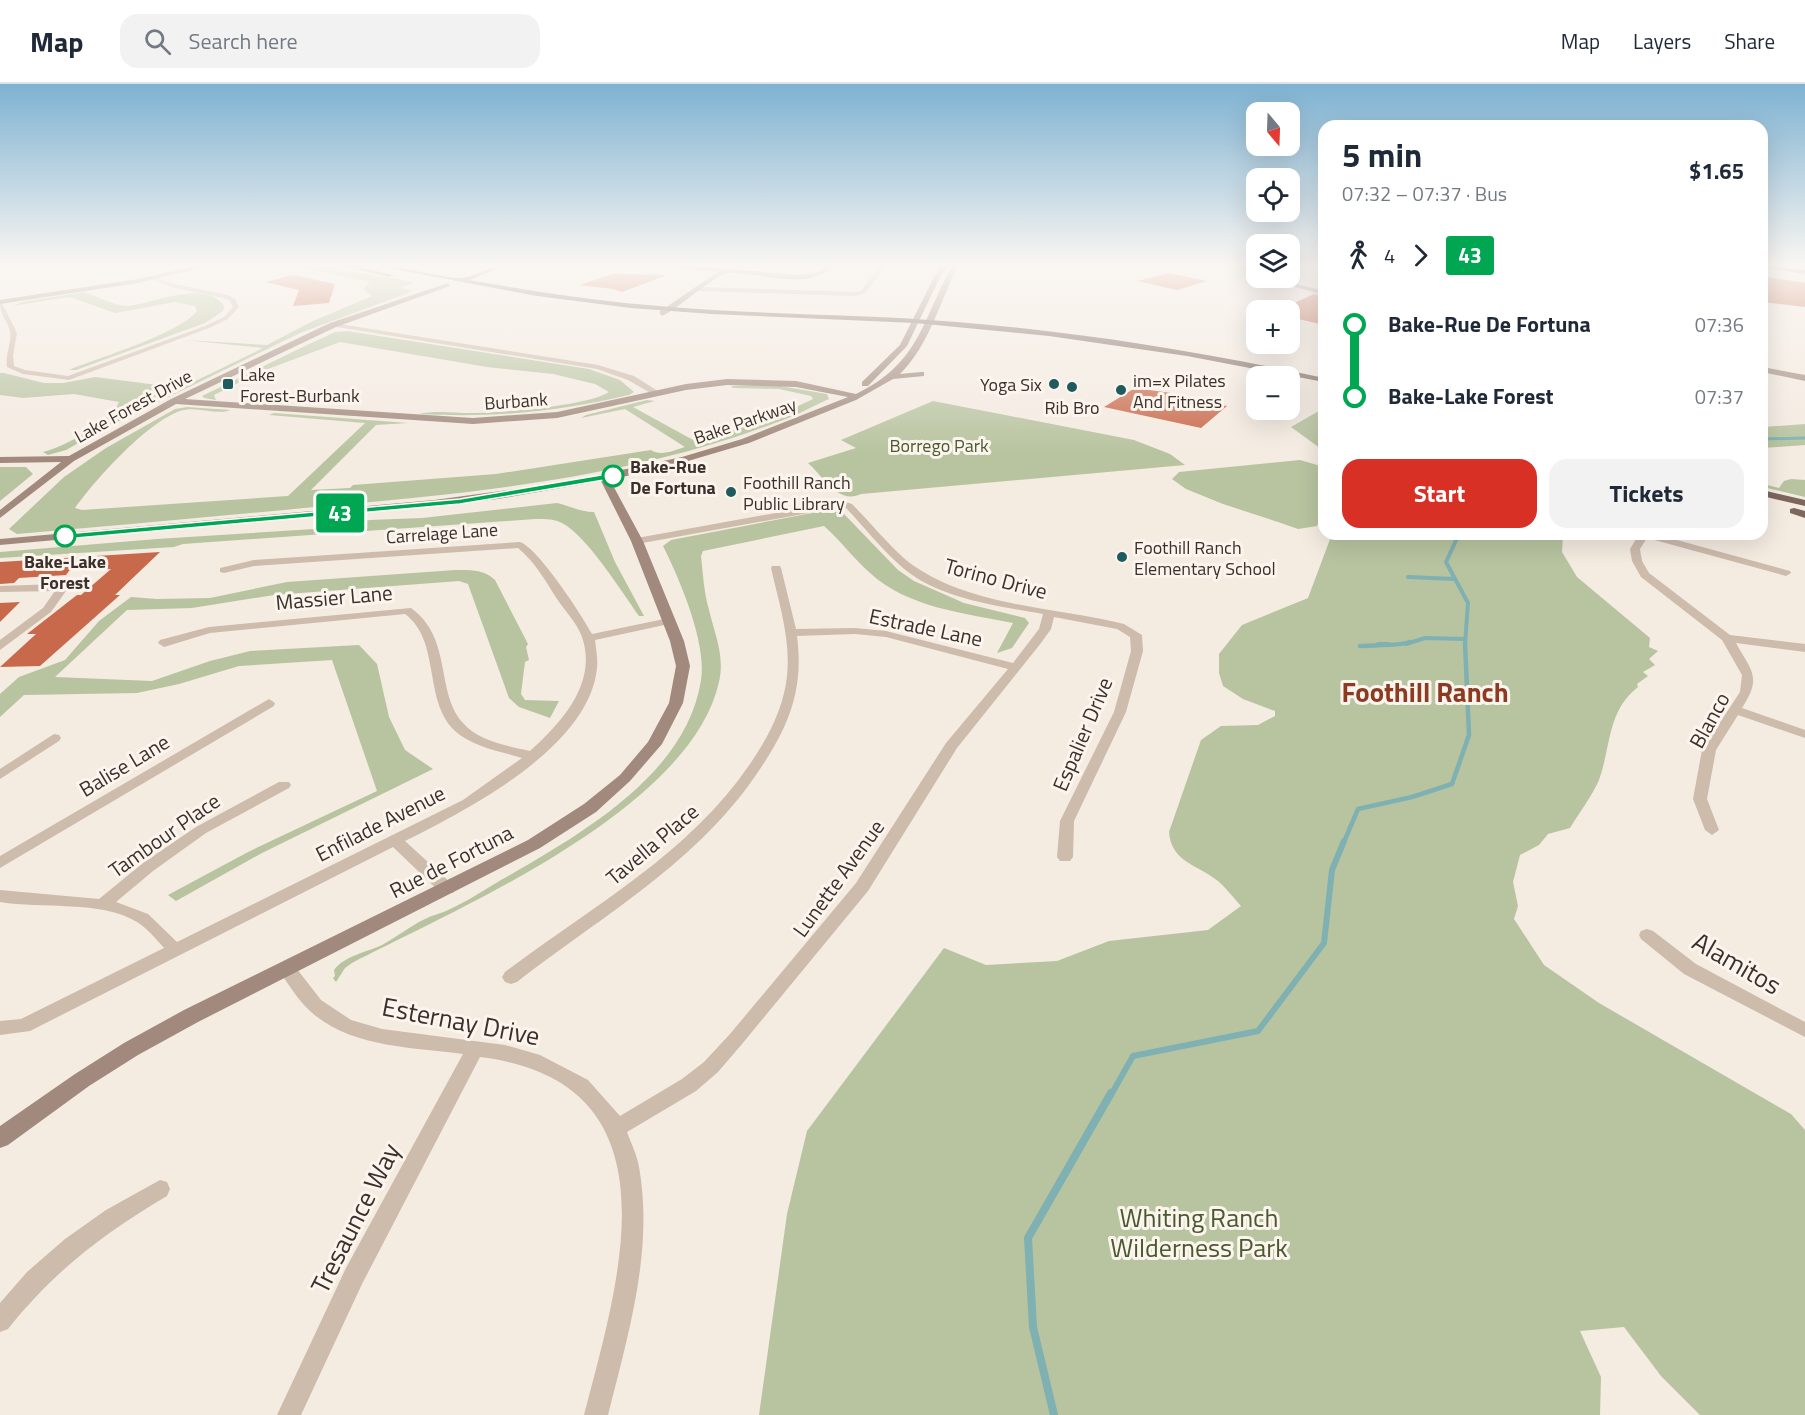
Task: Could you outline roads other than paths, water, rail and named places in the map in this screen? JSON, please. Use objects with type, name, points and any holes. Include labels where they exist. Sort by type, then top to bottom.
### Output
[{"type":"main road","name":"Lake Forest Drive","points":[[0,515],[71,459],[174,401],[326,328]]},
{"type":"main road","name":"Bake Parkway","points":[[857,392],[903,346],[913,328]]},
{"type":"main road","name":"Bake Parkway","points":[[0,542],[460,502],[604,478],[740,443],[890,377],[900,369],[918,347],[928,328]]},
{"type":"main road","points":[[947,328],[1081,344],[1246,370]]},
{"type":"main road","points":[[964,328],[1046,333],[1176,351],[1318,379]]},
{"type":"main road","points":[[857,392],[900,369]]},
{"type":"main road","points":[[1768,372],[1805,380]]},
{"type":"main road","points":[[890,377],[921,374]]},
{"type":"main road","name":"Burbank","points":[[174,401],[473,421],[557,415],[704,384],[759,381],[857,392]]},
{"type":"main road","points":[[1300,381],[1318,386]]},
{"type":"main road","points":[[0,460],[71,459]]},
{"type":"main road","name":"Rue de Fortuna","points":[[0,1138],[82,1080],[131,1049],[534,844],[590,808],[625,778],[655,744],[676,703],[683,666],[669,621],[637,541],[604,478]]},
{"type":"main road","points":[[1768,493],[1805,502]]},
{"type":"main road","points":[[1768,505],[1801,513]]},
{"type":"street","points":[[12,328],[14,333],[9,356],[11,367],[23,372],[69,378],[204,328]]},
{"type":"street","points":[[353,328],[598,367],[631,378],[657,393]]},
{"type":"street","name":"Torino Drive","points":[[637,541],[814,507],[842,504],[855,511],[908,567],[923,577],[981,599],[1131,630]]},
{"type":"street","name":"Blanco","points":[[1640,540],[1635,549],[1637,561],[1645,575],[1666,594],[1727,638],[1748,675],[1746,692],[1709,750],[1700,800],[1712,830]]},
{"type":"street","points":[[1666,540],[1786,573]]},
{"type":"street","name":"Carrelage Lane","points":[[224,570],[254,563],[520,545],[541,566],[589,638]]},
{"type":"street","name":"Tavella Place","points":[[511,977],[561,938],[651,876],[692,844],[729,803],[762,757],[785,709],[793,676],[791,633],[776,568]]},
{"type":"street","points":[[0,589],[51,586],[61,591],[47,610],[0,646]]},
{"type":"street","name":"Massier Lane","points":[[164,643],[209,630],[406,610],[414,613],[427,634],[438,662],[448,712],[459,726],[480,740],[531,756]]},
{"type":"street","name":"Lunette Avenue","points":[[617,1128],[689,1085],[711,1067],[735,1041],[862,887],[948,750],[1045,629],[1049,613]]},
{"type":"street","points":[[589,638],[669,621]]},
{"type":"street","name":"Espalier Drive","points":[[1065,857],[1067,821],[1120,712],[1137,651],[1138,639],[1131,630]]},
{"type":"street","name":"Estrade Lane","points":[[791,633],[855,631],[886,634],[1016,667]]},
{"type":"street","name":"Enfilade Avenue","points":[[6,1028],[24,1026],[468,802],[503,779],[557,734],[576,711],[585,692],[592,660],[589,638]]},
{"type":"street","points":[[1727,638],[1805,648]]},
{"type":"street","name":"Balise Lane","points":[[0,863],[269,703]]},
{"type":"street","points":[[1734,710],[1805,734]]},
{"type":"street","points":[[0,775],[54,738]]},
{"type":"street","name":"Tambour Place","points":[[102,905],[148,867],[201,830],[284,785]]},
{"type":"street","points":[[394,840],[447,889]]},
{"type":"street","points":[[0,896],[102,905],[137,915],[158,930],[174,949]]},
{"type":"street","name":"Alamitos","points":[[1647,935],[1690,969],[1805,1030]]},
{"type":"street","name":"Esternay Drive","points":[[287,969],[316,1006],[356,1028],[393,1038],[506,1052],[534,1060],[561,1072],[594,1096],[607,1111],[617,1128],[632,1170],[634,1222],[622,1311],[596,1415]]},
{"type":"street","name":"Tresaunce Way","points":[[289,1415],[354,1276],[475,1049]]},
{"type":"street","points":[[0,1321],[19,1296],[56,1258],[79,1239],[160,1189]]},
{"type":"waterway","points":[[1768,439],[1805,438]]},
{"type":"waterway","points":[[1456,540],[1446,562],[1468,603],[1465,643]]},
{"type":"waterway","points":[[1408,577],[1455,579]]},
{"type":"waterway","points":[[1406,644],[1425,638],[1465,639]]},
{"type":"waterway","points":[[1360,646],[1409,642]]},
{"type":"waterway","points":[[1344,842],[1358,809],[1412,797],[1452,784],[1469,735],[1465,643]]},
{"type":"waterway","points":[[1378,644],[1388,644]]},
{"type":"waterway","points":[[1111,1095],[1133,1056],[1258,1031],[1324,943],[1332,870],[1344,841]]},
{"type":"waterway","points":[[1054,1415],[1033,1327],[1028,1238],[1111,1093]]},
{"type":"place","name":"Lake Forest-Burbank","points":[[228,384]]},
{"type":"place","name":"Yoga Six","points":[[1054,384]]},
{"type":"place","name":"Rib Bro","points":[[1072,387]]},
{"type":"place","name":"im=x Pilates And Fitness","points":[[1121,390]]},
{"type":"place","name":"Bake-Rue De Fortuna","points":[[613,476]]},
{"type":"place","name":"Foothill Ranch Public Library","points":[[731,492]]},
{"type":"place","name":"Bake-Lake Forest","points":[[65,536]]},
{"type":"place","name":"Foothill Ranch Elementary School","points":[[1122,557]]},
{"type":"district","name":"Foothill Ranch","points":[[1425,691]]},
{"type":"park label","name":"Borrego Park","points":[[939,445]]},
{"type":"park label","name":"Whiting Ranch Wilderness Park","points":[[1199,1232]]}]
